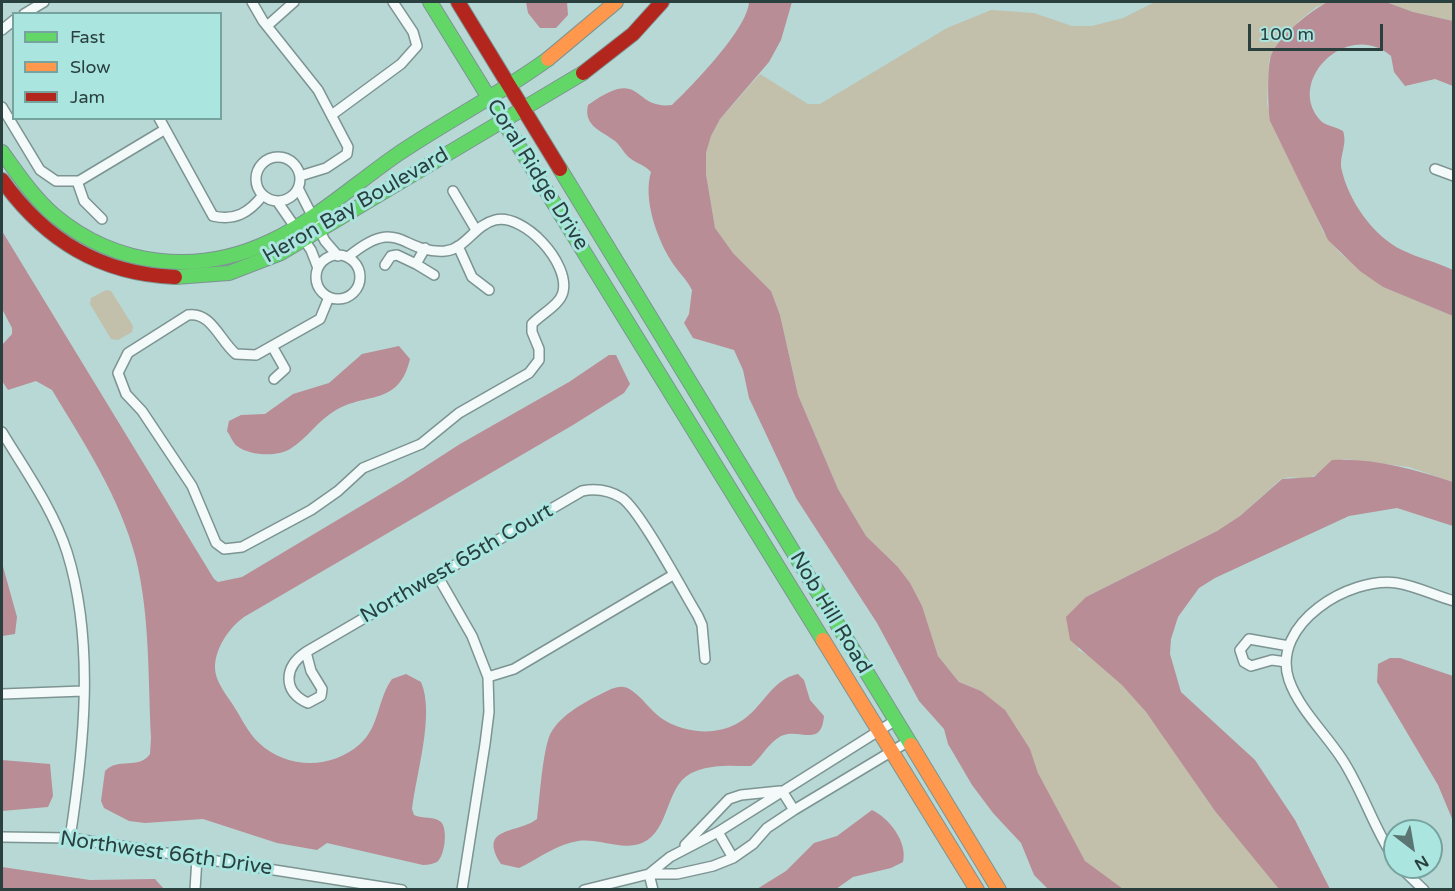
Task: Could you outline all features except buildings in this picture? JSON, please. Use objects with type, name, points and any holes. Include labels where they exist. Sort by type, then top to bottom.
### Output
[{"type":"main road","name":"Coral Ridge Drive","points":[[430,2],[644,347]]},
{"type":"main road","name":"Coral Ridge Drive","points":[[458,2],[660,337]]},
{"type":"main road","name":"Heron Bay Boulevard","points":[[2,152],[34,198],[56,219],[88,240],[111,251],[135,258],[163,262],[216,260],[244,253],[311,217],[410,147],[510,86],[560,52],[590,29],[616,2]]},
{"type":"main road","name":"Heron Bay Boulevard","points":[[2,180],[28,214],[60,240],[95,260],[130,273],[157,277],[190,278],[222,275],[252,266],[304,239],[611,55],[645,23],[662,2]]},
{"type":"main road","name":"Nob Hill Road","points":[[660,337],[999,890]]},
{"type":"main road","name":"Nob Hill Road","points":[[644,347],[977,890]]},
{"type":"street","points":[[27,12],[44,2]]},
{"type":"street","points":[[252,2],[267,26],[300,65],[345,136],[347,154],[326,168],[300,176]]},
{"type":"street","points":[[267,26],[294,2]]},
{"type":"street","points":[[333,114],[401,64],[417,46],[413,32],[393,2]]},
{"type":"street","points":[[2,107],[40,170],[56,181],[77,181],[164,130]]},
{"type":"street","points":[[160,120],[213,216],[224,219],[238,217],[255,205],[263,195]]},
{"type":"street","points":[[318,268],[316,258],[277,201],[263,195],[258,189],[256,174],[264,162],[271,158],[286,158],[292,162],[300,176],[298,189],[319,230],[343,256],[358,267],[360,273],[358,287],[349,297],[329,297],[319,288],[316,274],[318,268],[328,258],[343,256],[379,238],[393,236],[425,248],[446,250],[458,246],[476,230],[496,219],[508,219],[535,234],[556,264],[563,280],[564,290],[560,300],[532,324],[532,332],[539,349],[536,367],[459,413],[421,444],[363,468],[338,491],[311,510],[242,547],[224,549],[216,543],[192,486],[142,411],[126,394],[118,373],[120,363],[128,352],[188,315],[197,313],[204,316],[236,354],[256,355],[320,319],[329,297]]},
{"type":"street","points":[[1435,169],[1454,176]]},
{"type":"street","points":[[77,181],[84,201],[102,219]]},
{"type":"street","points":[[277,201],[289,198],[298,189]]},
{"type":"street","points":[[453,191],[476,230]]},
{"type":"street","points":[[458,246],[472,277],[489,290]]},
{"type":"street","points":[[416,264],[425,248]]},
{"type":"street","points":[[385,265],[391,256],[397,255],[434,275]]},
{"type":"street","points":[[272,346],[285,369],[274,379]]},
{"type":"street","points":[[2,432],[47,506],[66,551],[75,582],[81,626],[82,759],[70,838]]},
{"type":"street","name":"Northwest 65th Court","points":[[306,652],[311,671],[322,689],[321,696],[308,703],[296,693],[288,676],[295,660],[306,652],[582,491],[601,489],[632,507],[673,575]]},
{"type":"street","points":[[437,575],[472,636],[488,676],[489,712],[462,890]]},
{"type":"street","points":[[488,676],[514,669],[673,575],[702,626],[705,659]]},
{"type":"street","points":[[1383,837],[1343,760],[1298,698],[1289,679],[1288,654],[1302,621],[1315,609],[1357,588],[1376,583],[1397,583],[1454,602]]},
{"type":"street","points":[[1249,639],[1288,654],[1251,666],[1244,662],[1240,650],[1249,639]]},
{"type":"street","points":[[2,694],[83,691]]},
{"type":"street","points":[[670,857],[718,832],[896,720]]},
{"type":"street","points":[[584,890],[649,874],[677,874],[733,858],[753,844],[767,828],[794,810],[909,741]]},
{"type":"street","points":[[783,791],[794,810]]},
{"type":"street","points":[[649,874],[695,837],[729,800],[741,795],[783,791]]},
{"type":"street","points":[[718,832],[733,858]]},
{"type":"street","name":"Northwest 66th Drive","points":[[2,837],[70,838],[402,890]]},
{"type":"street","points":[[195,890],[197,858]]},
{"type":"street","points":[[649,874],[653,890]]},
{"type":"street","points":[[1413,879],[1424,890]]},
{"type":"shaded area","points":[[526,2],[567,2],[568,15],[556,28],[540,28],[528,13]]},
{"type":"shaded area","points":[[749,2],[792,2],[781,40],[769,62],[720,119],[711,136],[706,153],[706,174],[715,228],[733,253],[771,291],[780,315],[798,395],[838,489],[866,536],[897,566],[910,583],[922,606],[938,656],[959,682],[981,691],[1005,710],[1030,749],[1038,773],[1085,861],[1123,889],[1048,889],[1034,875],[1021,843],[993,813],[972,785],[948,744],[944,729],[919,701],[877,623],[796,498],[749,398],[743,370],[734,350],[693,338],[684,323],[689,314],[692,290],[670,259],[652,217],[649,193],[651,172],[629,157],[617,143],[595,127],[588,118],[588,105],[619,89],[636,92],[659,105],[672,105],[730,41],[740,26]]},
{"type":"shaded area","points":[[1155,2],[1333,2],[1316,7],[1299,21],[1269,60],[1267,104],[1276,134],[1302,182],[1323,232],[1340,253],[1383,287],[1453,316],[1453,482],[1409,467],[1344,459],[1308,479],[1290,477],[1281,479],[1240,516],[1217,531],[1086,597],[1078,650],[1097,661],[1135,698],[1223,820],[1279,889],[1123,889],[1096,872],[1085,861],[1038,773],[1030,749],[981,691],[959,682],[938,656],[928,626],[897,566],[866,536],[838,489],[798,395],[780,315],[771,291],[733,253],[715,229],[706,174],[706,153],[711,136],[720,119],[760,74],[808,104],[820,104],[947,28],[991,10],[1034,13],[1072,26],[1092,26],[1123,18]]},
{"type":"shaded area","points":[[1328,2],[1386,2],[1413,12],[1453,21],[1453,86],[1435,79],[1405,86],[1394,72],[1391,56],[1374,46],[1356,45],[1340,50],[1325,60],[1315,74],[1310,90],[1312,106],[1322,122],[1343,131],[1341,166],[1345,182],[1356,205],[1372,227],[1391,244],[1453,270],[1453,316],[1383,287],[1360,271],[1328,240],[1270,121],[1269,69],[1274,49],[1295,25]]},
{"type":"shaded area","points":[[1386,2],[1453,2],[1453,21],[1413,12]]},
{"type":"shaded area","points":[[2,231],[214,579],[218,582],[242,577],[460,444],[569,382],[609,355],[616,355],[630,384],[624,393],[244,617],[228,633],[217,653],[215,668],[217,678],[251,735],[270,752],[296,762],[323,762],[348,752],[367,737],[383,695],[392,679],[406,674],[421,682],[425,695],[425,727],[412,809],[414,815],[435,819],[443,825],[444,849],[437,862],[423,865],[327,843],[317,850],[277,843],[203,819],[145,823],[129,821],[104,808],[101,801],[105,771],[116,765],[140,761],[150,754],[148,648],[141,581],[129,536],[111,492],[52,390],[36,381],[8,390],[2,381],[2,345],[12,334],[12,328],[2,309]]},
{"type":"shaded area","points":[[106,290],[111,291],[133,326],[132,332],[118,340],[111,339],[90,304],[91,298]]},
{"type":"shaded area","points":[[399,346],[410,359],[405,374],[398,384],[390,391],[336,410],[285,452],[271,454],[249,452],[236,445],[227,431],[229,421],[241,415],[265,414],[293,394],[329,383],[362,354]]},
{"type":"shaded area","points":[[1332,460],[1394,465],[1453,482],[1453,526],[1397,508],[1349,516],[1215,578],[1199,588],[1178,617],[1171,639],[1170,654],[1181,692],[1255,760],[1295,820],[1330,889],[1279,889],[1215,811],[1146,712],[1122,685],[1070,640],[1066,617],[1086,597],[1217,531],[1240,516],[1282,479],[1314,477]]},
{"type":"shaded area","points":[[2,563],[17,617],[15,634],[2,636]]},
{"type":"shaded area","points":[[1390,658],[1400,658],[1453,676],[1453,821],[1438,785],[1377,682],[1378,664]]},
{"type":"shaded area","points":[[798,674],[804,680],[810,700],[824,716],[819,732],[808,735],[781,736],[772,742],[751,766],[710,767],[686,777],[678,785],[659,828],[652,837],[642,843],[626,846],[578,841],[555,848],[519,868],[501,864],[495,852],[494,843],[503,833],[537,819],[549,737],[558,723],[579,706],[608,690],[624,687],[635,693],[657,715],[673,725],[686,729],[713,731],[742,721],[776,685]]},
{"type":"shaded area","points":[[2,760],[50,764],[53,796],[48,807],[2,811]]},
{"type":"shaded area","points":[[872,810],[885,819],[896,832],[903,847],[903,862],[891,868],[853,877],[836,889],[757,889],[786,871],[814,843],[837,836]]},
{"type":"shaded area","points":[[2,867],[90,880],[155,879],[164,889],[2,889]]},
{"type":"traffic: fast","points":[[430,2],[823,640]]},
{"type":"traffic: fast","points":[[2,152],[46,208],[78,232],[104,246],[158,261],[187,262],[215,259],[243,252],[288,232],[398,154],[548,59]]},
{"type":"traffic: fast","points":[[175,277],[229,273],[281,253],[583,73]]},
{"type":"traffic: fast","points":[[560,169],[911,745]]},
{"type":"traffic: slow","points":[[548,59],[616,2]]},
{"type":"traffic: slow","points":[[823,640],[977,890]]},
{"type":"traffic: slow","points":[[911,745],[999,890]]},
{"type":"traffic: jam","points":[[458,2],[560,169]]},
{"type":"traffic: jam","points":[[583,73],[633,34],[662,2]]},
{"type":"traffic: jam","points":[[2,180],[37,220],[76,250],[122,269],[175,277]]}]
